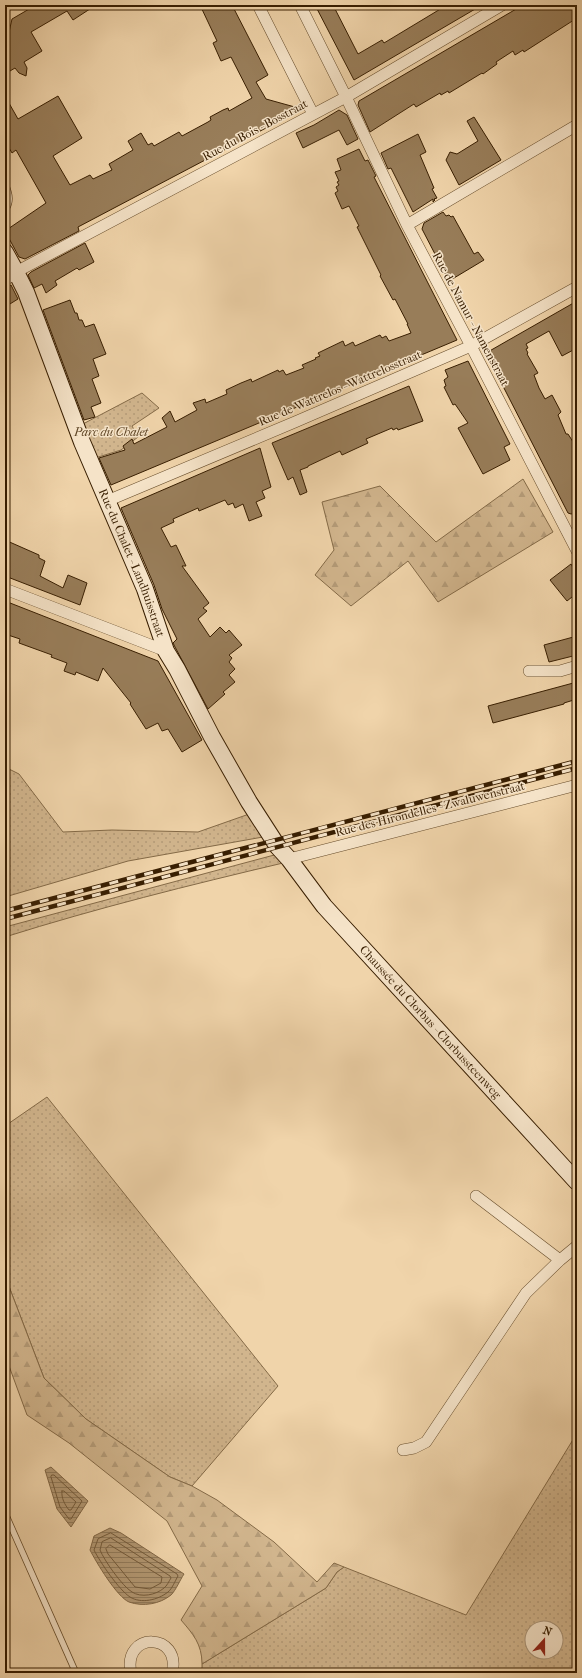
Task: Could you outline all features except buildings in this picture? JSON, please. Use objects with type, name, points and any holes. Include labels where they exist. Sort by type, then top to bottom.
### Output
[{"type":"street","points":[[258,5],[313,114]]},
{"type":"street","name":"Rue de Namur - Namenstraat","points":[[300,5],[407,225],[472,346],[577,551]]},
{"type":"street","name":"Rue du Bois - Bosstraat","points":[[11,276],[346,97],[502,5]]},
{"type":"street","points":[[407,225],[577,124]]},
{"type":"street","name":"Rue du Chalet - Landhuisstraat","points":[[5,252],[11,276],[145,589],[166,651],[249,802],[278,847],[288,859]]},
{"type":"street","name":"Rue de Wattrelos - Wattrelosstraat","points":[[107,501],[472,346],[577,287]]},
{"type":"street","points":[[5,589],[166,651]]},
{"type":"street","points":[[529,671],[560,671],[577,666]]},
{"type":"street","name":"Rue des Hirondelles - Zwaluwenstraat","points":[[288,859],[577,785]]},
{"type":"street","name":"Chaussée du Clorbus - Clorbussteenweg","points":[[288,859],[324,906],[577,1182]]},
{"type":"street","points":[[476,1196],[560,1260]]},
{"type":"street","points":[[404,1450],[414,1448],[426,1442],[526,1293],[560,1260],[577,1246]]},
{"type":"street","points":[[131,1673],[129,1664],[131,1654],[138,1646],[147,1642],[157,1642],[166,1647],[172,1655],[174,1664],[172,1673]]},
{"type":"lane","points":[[5,184],[10,192],[8,206],[5,210]]},
{"type":"lane","points":[[5,1513],[76,1673]]},
{"type":"green space","name":"Parc du Chalet","points":[[142,393],[159,408],[132,426],[138,437],[121,450],[95,458],[81,425]]},
{"type":"green space","points":[[523,479],[553,532],[438,602],[408,561],[351,606],[315,575],[334,550],[322,502],[380,486],[436,542]]},
{"type":"green space","points":[[5,767],[19,774],[63,832],[112,830],[198,832],[252,813],[263,837],[128,861],[5,897]]},
{"type":"green space","points":[[278,854],[283,863],[144,897],[5,937],[5,927]]},
{"type":"green space","points":[[47,1097],[278,1386],[192,1486],[170,1477],[86,1419],[44,1378],[5,1276],[5,1126]]},
{"type":"green space","points":[[5,1276],[44,1378],[86,1419],[170,1477],[192,1486],[217,1500],[274,1542],[317,1582],[334,1563],[344,1567],[337,1572],[326,1588],[202,1664],[199,1645],[181,1620],[202,1586],[167,1521],[69,1443],[27,1415],[5,1355]]},
{"type":"green space","points":[[577,1433],[577,1673],[202,1673],[202,1664],[326,1588],[337,1572],[344,1567],[466,1615]]},
{"type":"water","points":[[51,1467],[88,1501],[71,1527],[57,1509],[45,1470]]},
{"type":"water","points":[[110,1528],[121,1533],[184,1574],[171,1595],[162,1601],[151,1604],[134,1604],[124,1599],[113,1587],[90,1550],[94,1536]]},
{"type":"railway","points":[[5,911],[577,761]]},
{"type":"railway","points":[[5,919],[577,768]]}]
